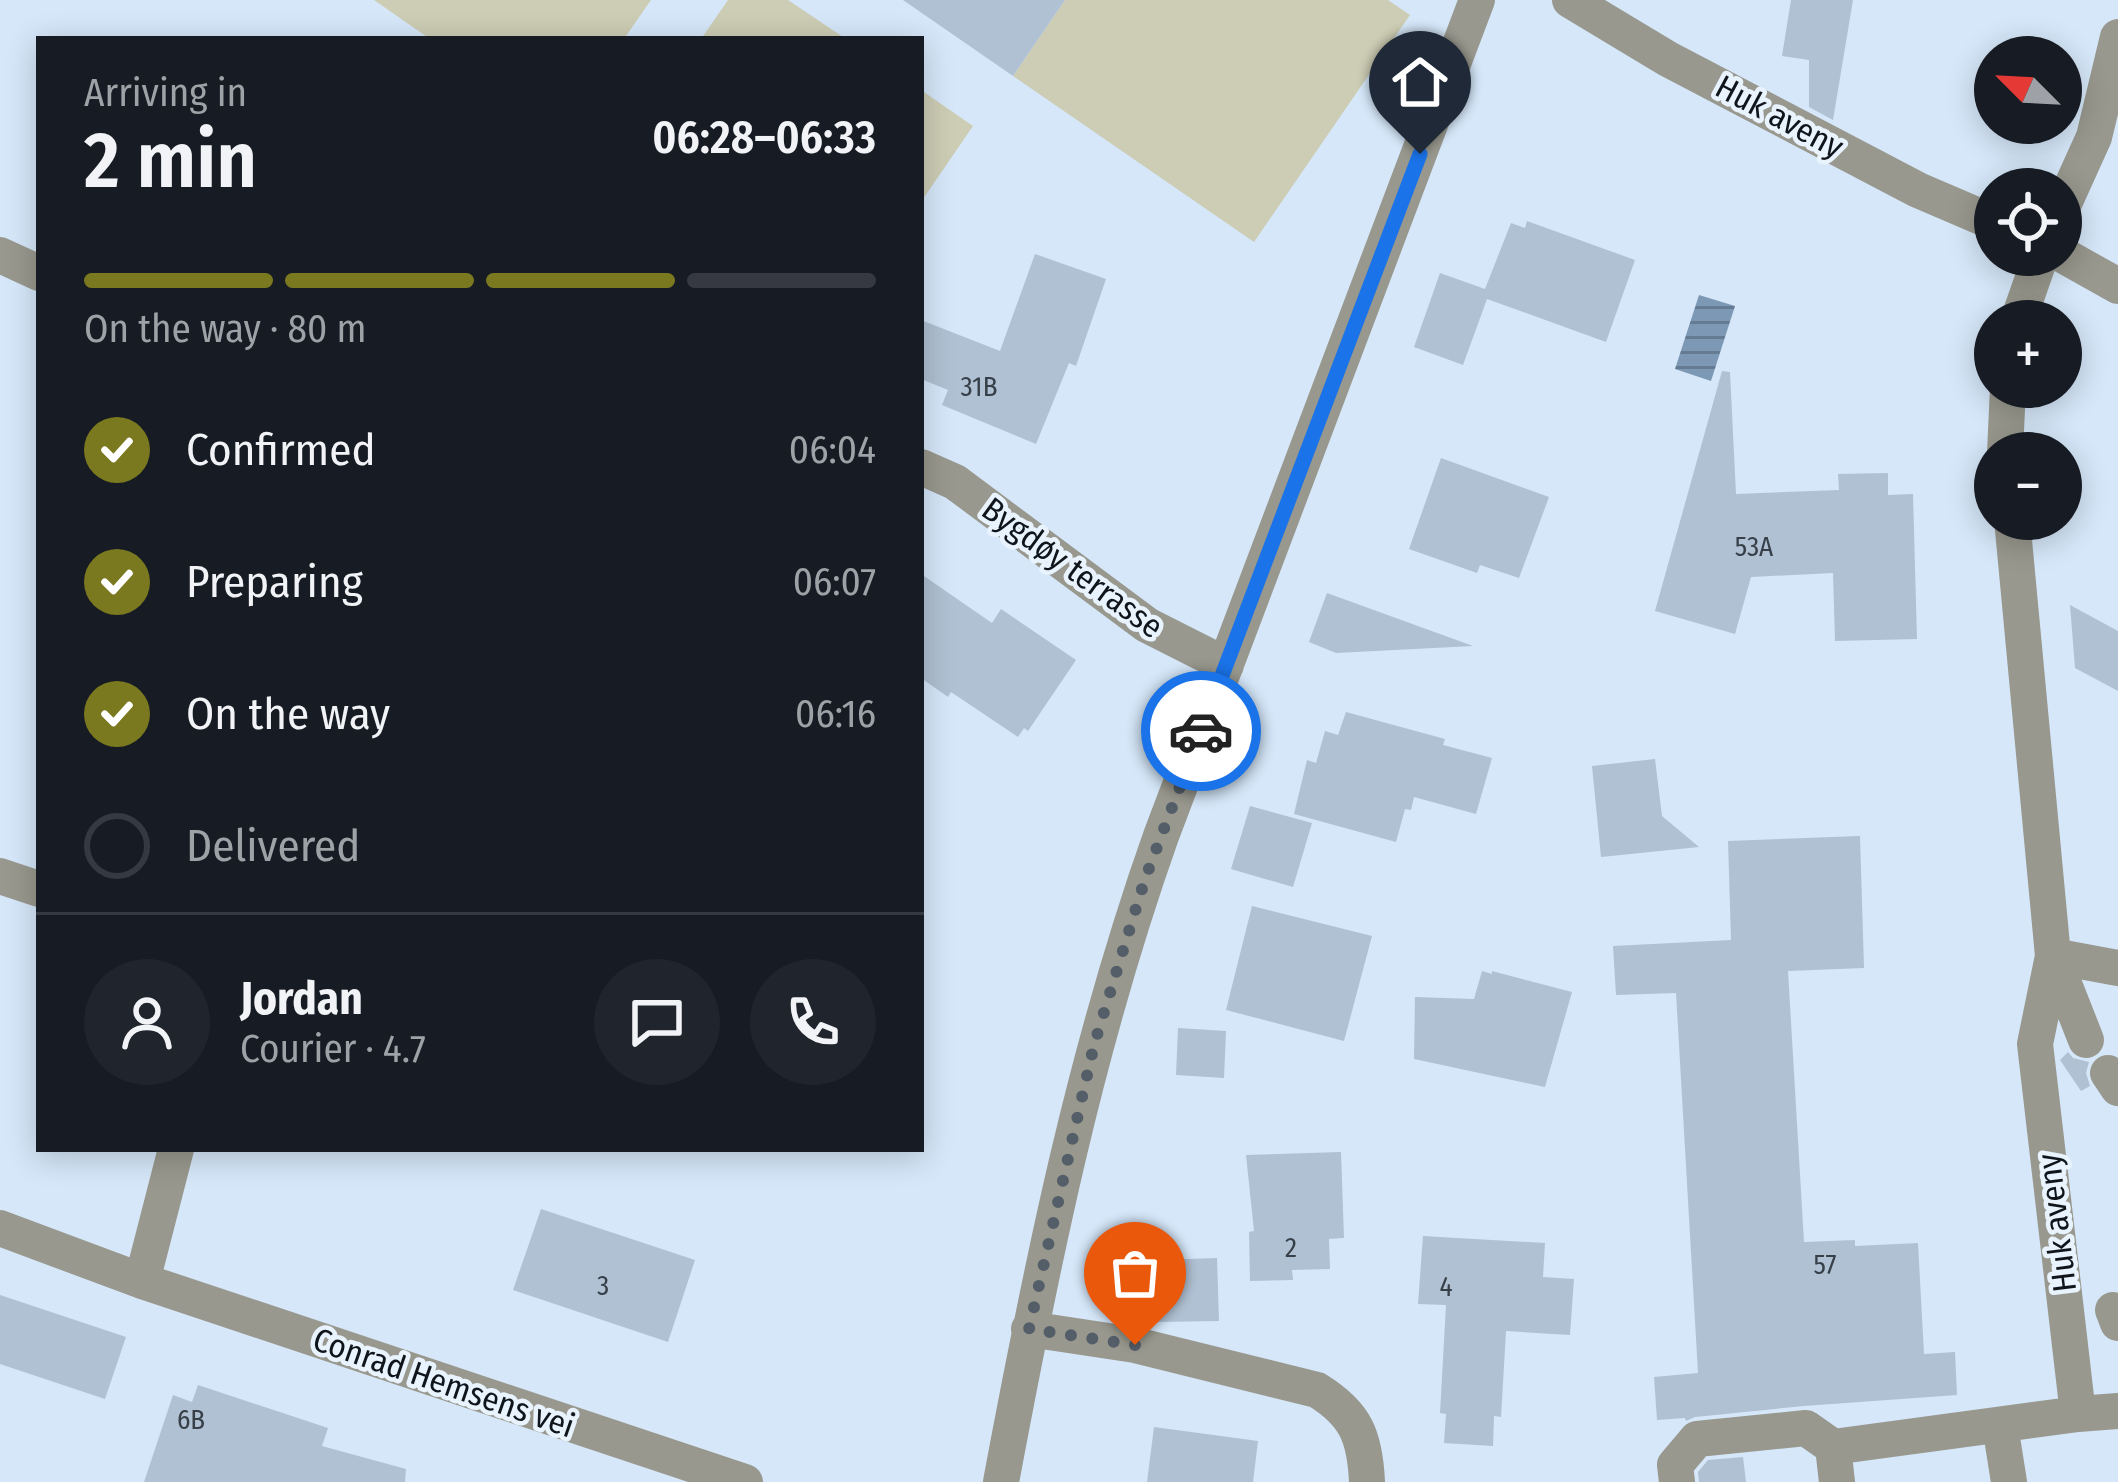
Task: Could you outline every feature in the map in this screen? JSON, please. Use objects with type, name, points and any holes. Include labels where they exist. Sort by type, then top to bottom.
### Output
[{"type":"street","points":[[1001,1482],[1029,1329],[1094,1045],[1145,879],[1477,0]]},
{"type":"street","name":"Huk aveny","points":[[1570,0],[1668,58],[1974,215]]},
{"type":"street","points":[[2081,168],[2095,137],[2118,37]]},
{"type":"street","points":[[0,255],[36,272]]},
{"type":"street","points":[[2082,266],[2118,286]]},
{"type":"street","name":"Bygdøy terrasse","points":[[924,468],[955,482],[1147,625],[1226,665]]},
{"type":"street","name":"Huk aveny","points":[[2014,540],[2054,956],[2086,1040]]},
{"type":"street","points":[[0,876],[36,888]]},
{"type":"street","points":[[2054,956],[2118,968]]},
{"type":"street","name":"Huk aveny","points":[[2054,956],[2035,1044],[2078,1414]]},
{"type":"street","points":[[142,1281],[175,1152]]},
{"type":"street","name":"Conrad Hemsens vei","points":[[0,1228],[142,1281],[745,1482]]},
{"type":"street","points":[[1029,1329],[1135,1345],[1317,1390],[1342,1406],[1361,1437],[1367,1482]]},
{"type":"street","points":[[1677,1482],[1675,1465],[1696,1439],[1806,1428],[1835,1464],[2000,1425],[2118,1411]]},
{"type":"street","points":[[2000,1425],[2009,1482]]},
{"type":"green space","points":[[374,0],[651,0],[626,36],[426,36]]},
{"type":"green space","points":[[728,0],[788,0],[842,36],[703,36]]},
{"type":"green space","points":[[1065,0],[1388,0],[1410,15],[1254,242],[1013,76]]},
{"type":"green space","points":[[924,92],[973,126],[924,198]]},
{"type":"water","points":[[1699,295],[1735,306],[1711,381],[1675,369]]},
{"type":"building","points":[[903,0],[1065,0],[1013,76]]},
{"type":"building","points":[[1791,0],[1853,0],[1833,120],[1809,107],[1809,60],[1782,56]]},
{"type":"building","points":[[1527,221],[1635,260],[1606,342],[1487,299],[1463,365],[1414,347],[1440,273],[1485,289],[1511,223],[1525,228]]},
{"type":"building","points":[[1035,254],[1106,279],[1076,366],[1069,363],[1036,444],[942,405],[948,390],[924,380],[924,321],[1000,351]]},
{"type":"building","points":[[1722,371],[1730,372],[1736,494],[1839,490],[1838,474],[1888,473],[1888,495],[1913,494],[1917,639],[1835,641],[1833,573],[1751,577],[1735,634],[1655,611]]},
{"type":"building","points":[[1441,458],[1549,497],[1519,578],[1480,565],[1477,573],[1409,549]]},
{"type":"building","points":[[924,576],[992,623],[1001,609],[1076,660],[1028,731],[1024,728],[1018,737],[951,692],[948,697],[924,680]]},
{"type":"building","points":[[1327,593],[1473,646],[1336,653],[1309,642]]},
{"type":"building","points":[[2070,605],[2118,631],[2118,691],[2075,668]]},
{"type":"building","points":[[1346,712],[1445,739],[1443,745],[1492,758],[1476,814],[1414,797],[1411,810],[1405,809],[1396,842],[1294,814],[1307,760],[1316,763],[1325,731],[1338,735]]},
{"type":"building","points":[[1655,759],[1662,816],[1699,847],[1601,857],[1592,766]]},
{"type":"building","points":[[1250,806],[1312,823],[1293,887],[1231,869]]},
{"type":"building","points":[[1860,836],[1864,968],[1788,971],[1804,1242],[1918,1243],[1924,1354],[1955,1352],[1957,1395],[1657,1420],[1654,1377],[1698,1373],[1676,993],[1616,995],[1613,946],[1731,940],[1728,841]]},
{"type":"building","points":[[1252,906],[1372,936],[1344,1041],[1226,1010]]},
{"type":"building","points":[[1482,971],[1572,992],[1545,1087],[1414,1059],[1415,997],[1474,999]]},
{"type":"building","points":[[1178,1028],[1226,1031],[1224,1078],[1176,1075]]},
{"type":"building","points":[[2068,1052],[2089,1062],[2090,1086],[2081,1091],[2060,1060]]},
{"type":"building","points":[[1341,1152],[1344,1238],[1329,1239],[1330,1269],[1292,1270],[1293,1280],[1250,1281],[1249,1232],[1254,1231],[1246,1155]]},
{"type":"building","points":[[541,1209],[695,1260],[668,1342],[513,1290]]},
{"type":"building","points":[[1423,1236],[1545,1243],[1543,1277],[1574,1279],[1570,1335],[1506,1331],[1501,1417],[1494,1416],[1493,1446],[1444,1443],[1446,1414],[1440,1413],[1446,1305],[1418,1304]]},
{"type":"building","points":[[1217,1258],[1219,1321],[1157,1322],[1156,1260]]},
{"type":"building","points":[[0,1295],[126,1337],[105,1399],[0,1364]]},
{"type":"building","points":[[198,1385],[328,1428],[322,1446],[406,1469],[405,1482],[144,1482],[173,1395],[192,1402]]},
{"type":"building","points":[[1154,1427],[1258,1441],[1253,1482],[1147,1482]]},
{"type":"building","points":[[1743,1457],[1746,1482],[1699,1482],[1698,1472],[1708,1460]]},
{"type":"way so far","points":[[1135,1345],[1029,1329],[1094,1045],[1145,879],[1201,731]]},
{"type":"route","points":[[1201,731],[1420,154]]}]
